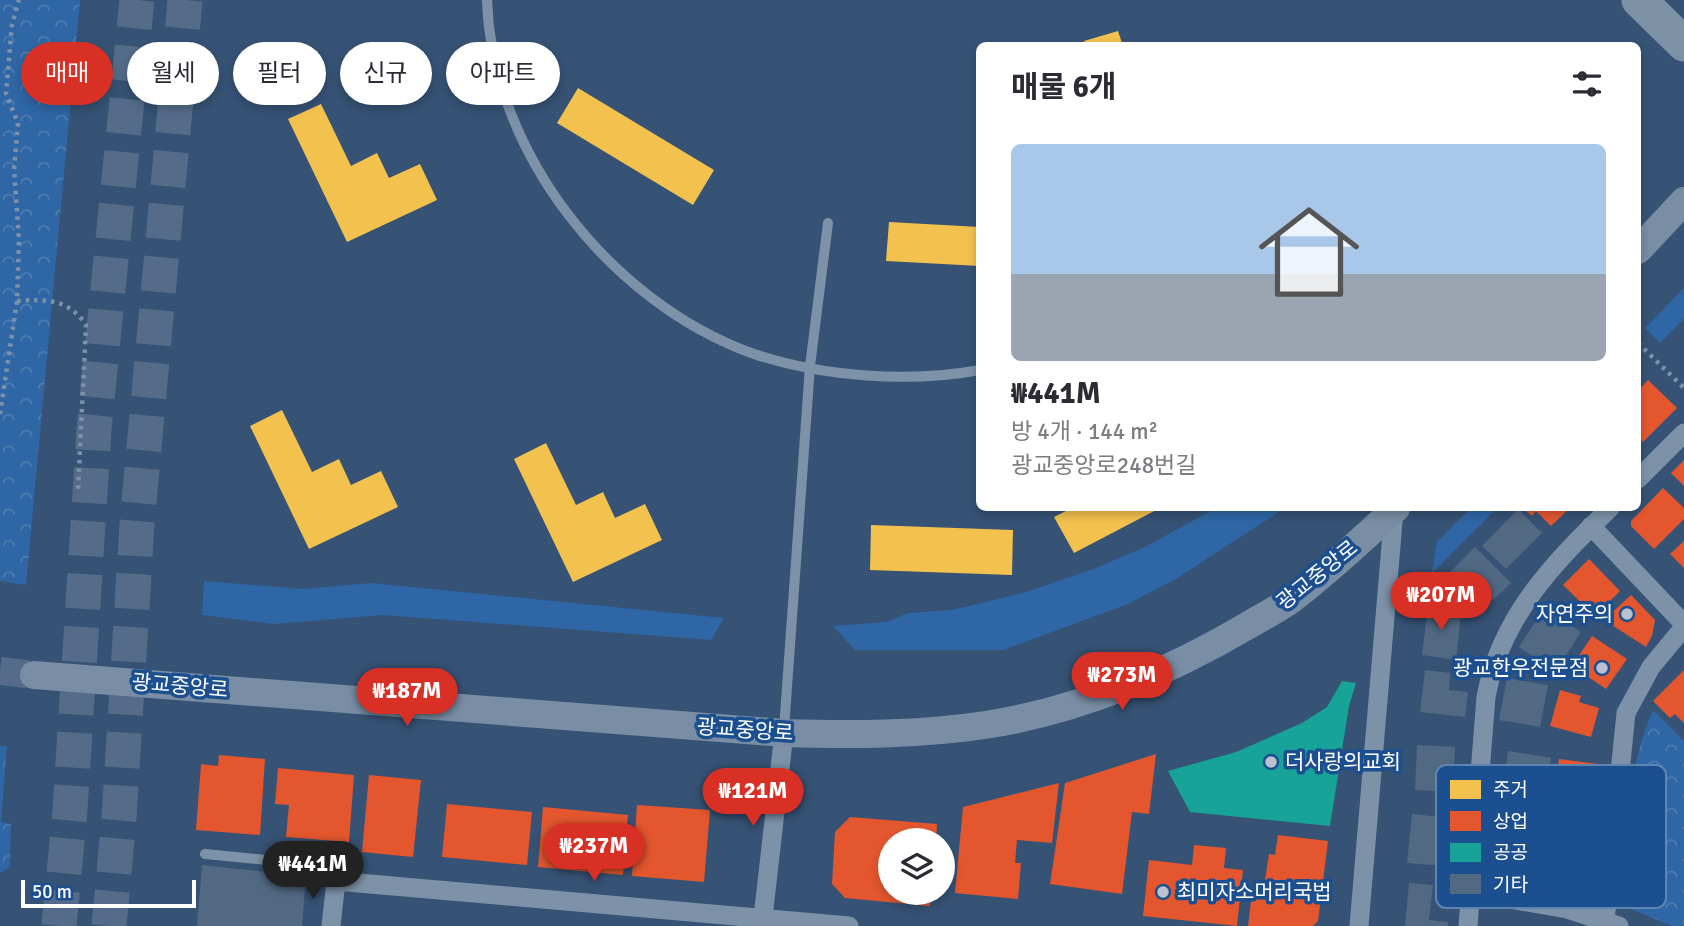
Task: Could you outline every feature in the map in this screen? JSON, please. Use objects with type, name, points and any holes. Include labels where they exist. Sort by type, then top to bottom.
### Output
[{"type":"highway","points":[[1639,0],[1684,44]]},
{"type":"main road","points":[[1641,247],[1684,201]]},
{"type":"main road","name":"광교중앙로","points":[[34,674],[784,733],[883,736],[986,725],[1063,707],[1115,689],[1212,646],[1290,600],[1393,511]]},
{"type":"street","points":[[1641,476],[1684,433]]},
{"type":"street","points":[[1359,926],[1395,511]]},
{"type":"street","points":[[1481,765],[1486,697],[1492,664],[1514,617],[1530,594],[1607,511]]},
{"type":"street","points":[[1591,526],[1684,626],[1651,667],[1626,713],[1623,765]]},
{"type":"street","points":[[763,922],[784,733]]},
{"type":"street","points":[[331,926],[335,881],[763,922],[849,926]]},
{"type":"street","points":[[1468,926],[1470,908]]},
{"type":"street","points":[[1561,908],[1612,923]]},
{"type":"lane","points":[[487,0],[491,45],[501,89],[521,137],[548,186],[605,257],[655,300],[696,326],[754,354],[810,366],[917,378],[976,371]]},
{"type":"lane","points":[[784,733],[810,366],[828,223]]},
{"type":"lane","points":[[205,854],[319,865],[335,881]]},
{"type":"path","points":[[0,414],[17,301],[19,240],[14,169],[18,123],[6,94],[12,24],[19,0]]},
{"type":"path","points":[[17,301],[56,301],[69,306],[86,325],[78,491]]},
{"type":"path","points":[[1641,346],[1684,388]]},
{"type":"green space","points":[[0,0],[80,0],[76,42],[21,42],[21,105],[70,105],[26,585],[0,581]]},
{"type":"green space","points":[[1684,288],[1684,319],[1660,343],[1645,328]]},
{"type":"green space","points":[[1211,511],[1280,511],[1176,579],[1128,604],[1003,650],[855,650],[833,626],[886,622],[908,613],[952,610],[1026,592],[1096,568],[1147,546]]},
{"type":"green space","points":[[1468,511],[1494,511],[1432,573],[1437,542]]},
{"type":"green space","points":[[204,581],[301,589],[371,583],[724,618],[711,640],[382,615],[274,624],[202,615]]},
{"type":"green space","points":[[1653,710],[1684,741],[1684,926],[1672,926],[1628,908],[1666,908],[1666,765],[1635,765]]},
{"type":"green space","points":[[0,746],[7,746],[1,822],[11,824],[10,867],[0,873]]},
{"type":"building: 주거","points":[[1118,31],[1122,42],[1084,42]]},
{"type":"building: 주거","points":[[578,88],[714,170],[693,205],[557,123]]},
{"type":"building: 주거","points":[[321,105],[351,166],[377,153],[389,178],[420,164],[437,200],[347,242],[288,119]]},
{"type":"building: 주거","points":[[889,222],[976,227],[976,266],[886,261]]},
{"type":"building: 주거","points":[[282,410],[312,472],[339,459],[351,485],[381,471],[398,507],[309,549],[250,426]]},
{"type":"building: 주거","points":[[546,443],[576,505],[603,492],[615,518],[645,504],[662,540],[573,582],[514,459]]},
{"type":"building: 주거","points":[[1066,511],[1154,511],[1074,553],[1054,517]]},
{"type":"building: 주거","points":[[871,525],[1013,530],[1012,575],[870,570]]},
{"type":"building: 상업","points":[[1648,380],[1677,408],[1643,442],[1641,440],[1641,388]]},
{"type":"building: 상업","points":[[1684,460],[1684,486],[1671,473]]},
{"type":"building: 상업","points":[[1663,488],[1684,508],[1684,519],[1654,549],[1631,526],[1631,521]]},
{"type":"building: 상업","points":[[1536,511],[1567,511],[1551,526]]},
{"type":"building: 상업","points":[[1684,541],[1684,568],[1670,554]]},
{"type":"building: 상업","points":[[1589,559],[1620,591],[1595,616],[1563,585]]},
{"type":"building: 상업","points":[[1631,595],[1655,620],[1652,636],[1646,647],[1604,620]]},
{"type":"building: 상업","points":[[1592,636],[1627,659],[1606,689],[1572,666]]},
{"type":"building: 상업","points":[[1684,670],[1684,723],[1675,714],[1670,718],[1653,701]]},
{"type":"building: 상업","points":[[1560,690],[1581,696],[1579,702],[1599,708],[1591,737],[1550,726]]},
{"type":"building: 상업","points":[[1156,754],[1149,814],[1132,812],[1122,894],[1050,884],[1065,783]]},
{"type":"building: 상업","points":[[219,755],[265,759],[260,835],[196,830],[201,764],[218,766]]},
{"type":"building: 상업","points":[[1559,759],[1598,764],[1598,765],[1558,765]]},
{"type":"building: 상업","points":[[278,768],[354,775],[349,842],[286,837],[289,805],[275,804]]},
{"type":"building: 상업","points":[[369,775],[421,780],[413,857],[362,852]]},
{"type":"building: 상업","points":[[1059,783],[1052,843],[1017,840],[1015,863],[1021,863],[1018,899],[955,893],[963,807]]},
{"type":"building: 상업","points":[[447,804],[532,812],[527,865],[442,857]]},
{"type":"building: 상업","points":[[637,805],[710,810],[704,882],[632,876]]},
{"type":"building: 상업","points":[[543,807],[628,815],[623,875],[538,867]]},
{"type":"building: 상업","points":[[850,817],[937,824],[937,828],[878,828],[878,901],[845,898],[832,884],[835,832]]},
{"type":"building: 상업","points":[[1278,835],[1328,841],[1318,921],[1313,926],[1248,926],[1253,886],[1264,887],[1269,854],[1275,855]]},
{"type":"building: 상업","points":[[1194,845],[1226,848],[1224,868],[1243,870],[1237,926],[1143,916],[1149,860],[1192,865]]},
{"type":"building: 공공","name":"더사랑의교회","points":[[1342,681],[1356,683],[1349,706],[1330,826],[1190,812],[1168,771],[1236,752],[1302,723],[1327,707]]},
{"type":"building: 기타","points":[[1516,511],[1520,511],[1542,533],[1506,569],[1482,546]]},
{"type":"building: 기타","points":[[1475,547],[1511,583],[1492,601],[1486,595],[1476,604],[1467,595],[1454,607],[1435,587]]},
{"type":"building: 기타","points":[[1429,599],[1461,614],[1456,660],[1422,655]]},
{"type":"building: 기타","points":[[1544,608],[1581,632],[1556,671],[1519,647]]},
{"type":"building: 기타","points":[[1425,670],[1450,673],[1449,690],[1468,692],[1465,717],[1420,712]]},
{"type":"building: 기타","points":[[1507,678],[1548,685],[1540,727],[1499,720]]},
{"type":"building: 기타","points":[[1417,745],[1455,747],[1454,765],[1436,765],[1436,791],[1415,790]]},
{"type":"building: 기타","points":[[1508,751],[1551,758],[1550,765],[1506,765]]},
{"type":"building: 기타","points":[[1412,814],[1436,817],[1436,865],[1407,863]]},
{"type":"building: 기타","points":[[202,865],[306,876],[302,926],[197,926]]},
{"type":"building: 기타","points":[[1409,883],[1433,885],[1429,920],[1448,922],[1448,926],[1405,926]]},
{"type":"tunnel","points":[[59,926],[70,810],[94,429],[137,0]]},
{"type":"tunnel","points":[[109,926],[119,818],[137,524],[185,0]]},
{"type":"tunnel","points":[[0,671],[34,675]]},
{"type":"place","name":"자연주의","points":[[1627,614]]},
{"type":"place","name":"광교한우전문점","points":[[1602,668]]},
{"type":"place","name":"더사랑의교회","points":[[1271,762]]},
{"type":"place","name":"최미자소머리국법","points":[[1163,892]]}]
